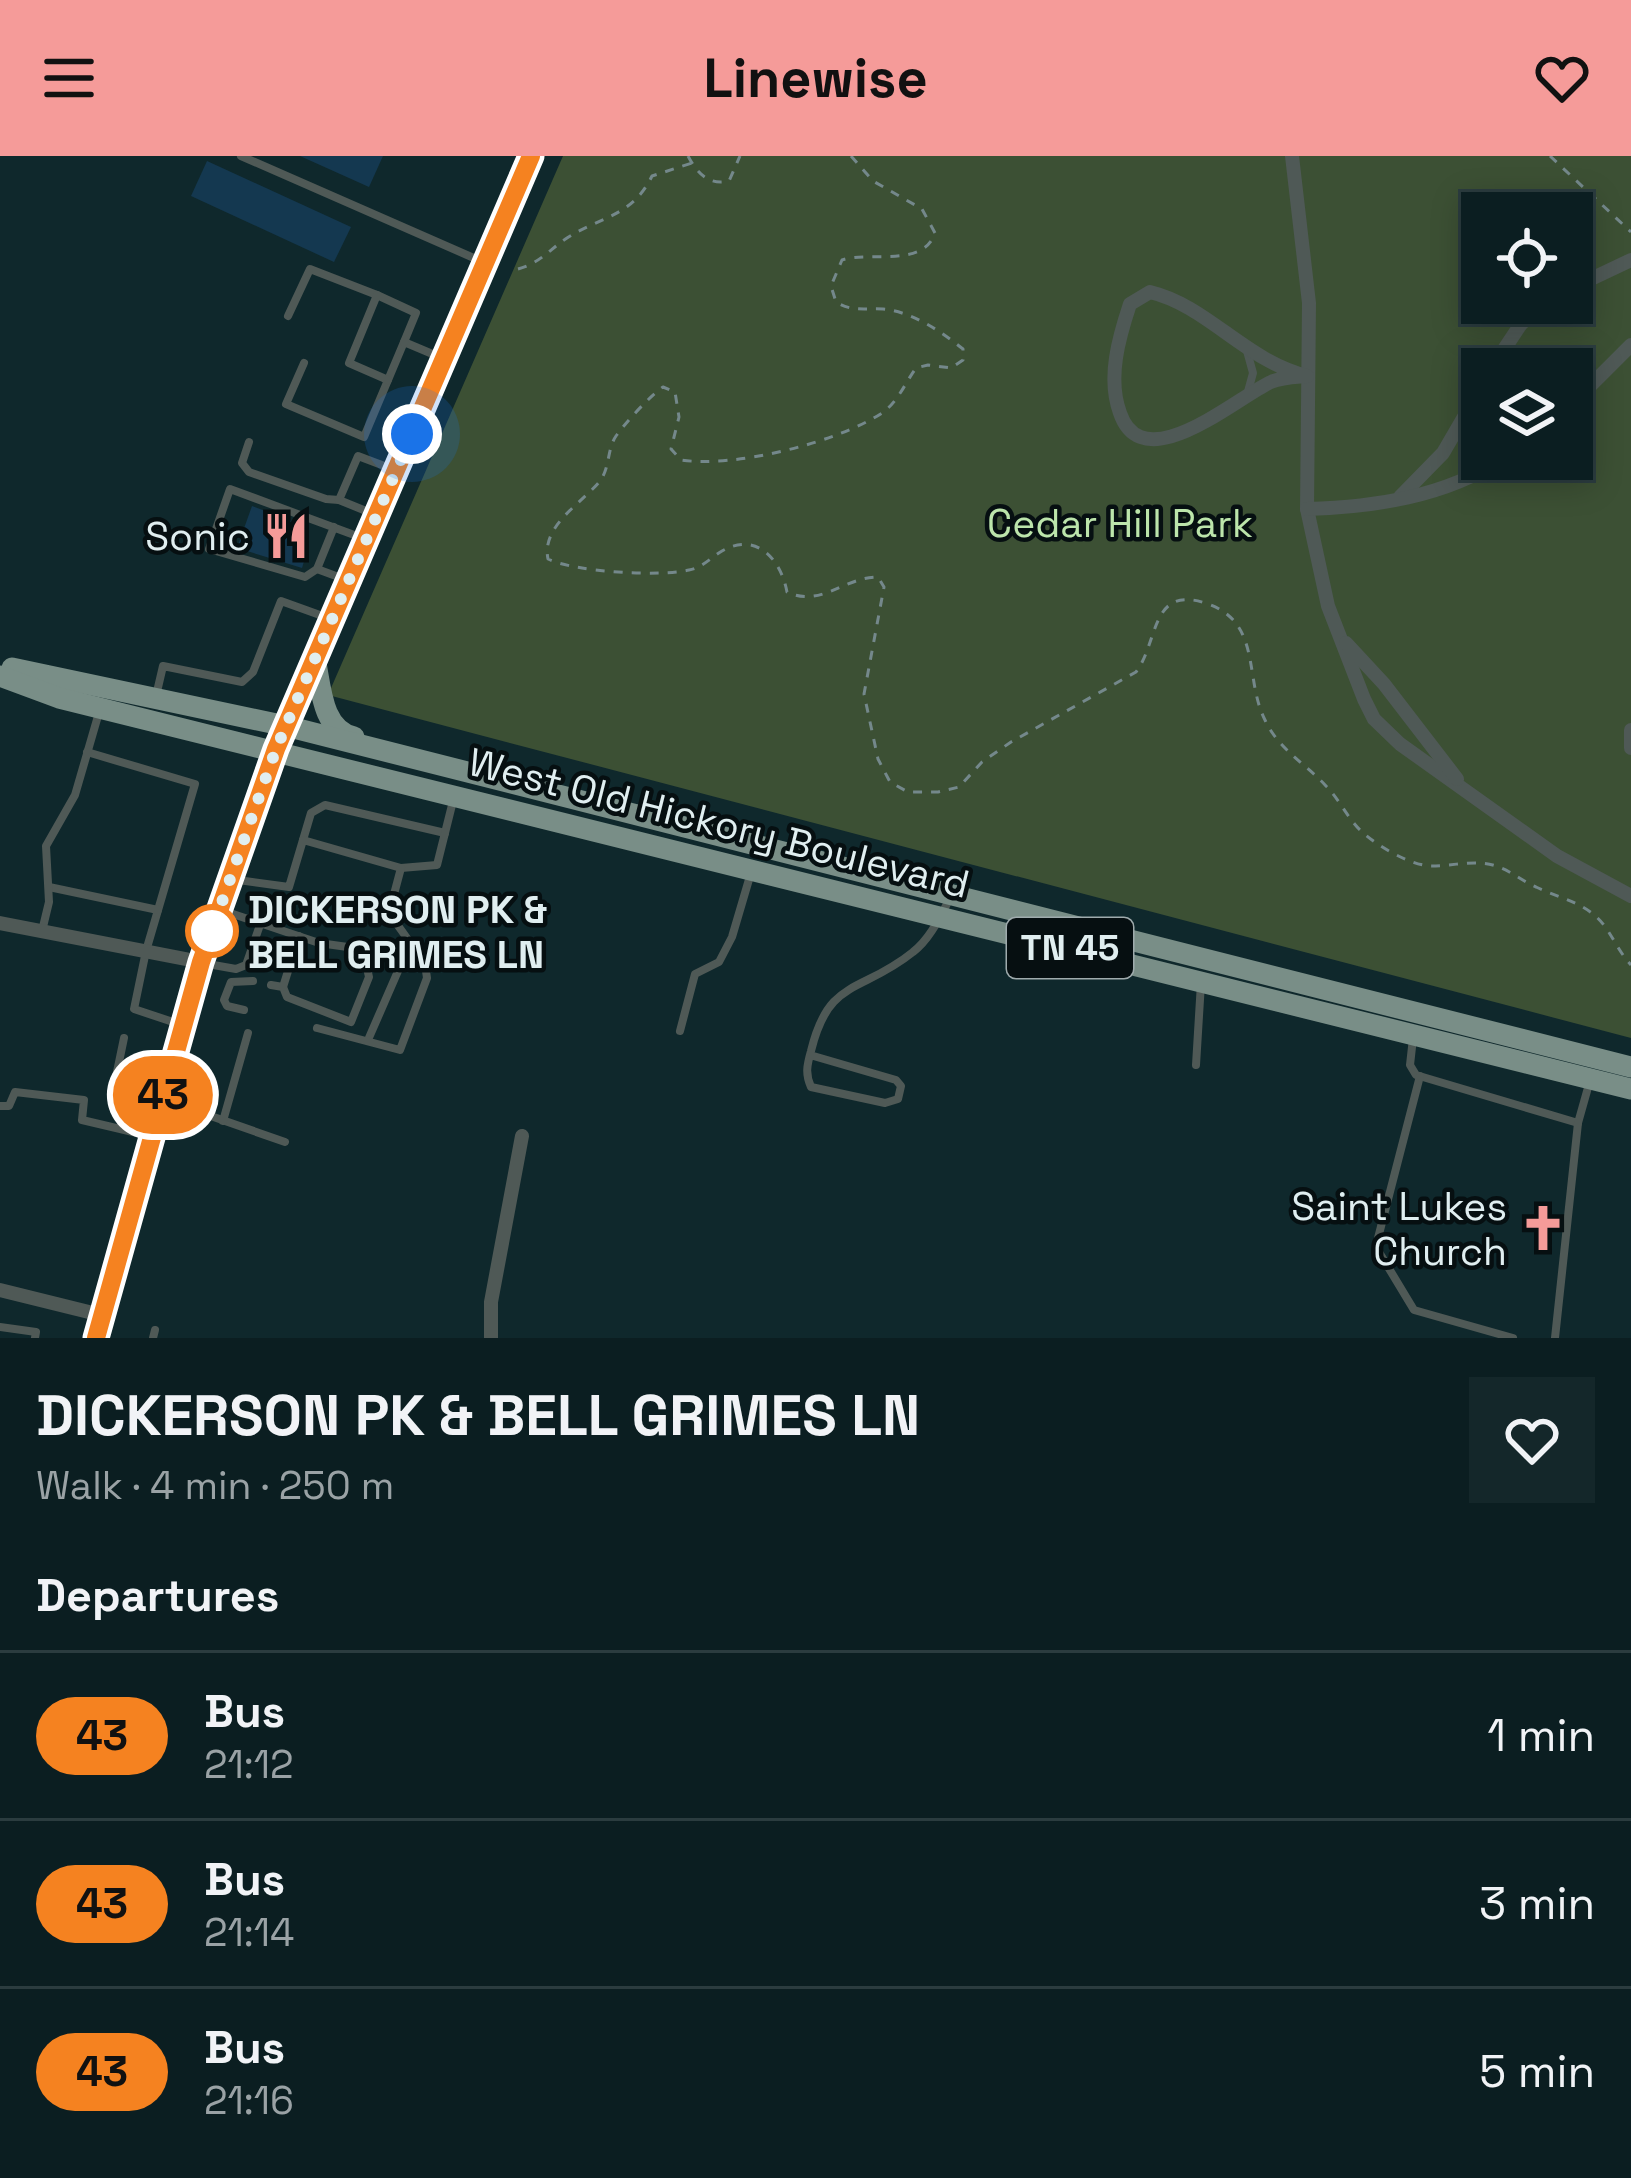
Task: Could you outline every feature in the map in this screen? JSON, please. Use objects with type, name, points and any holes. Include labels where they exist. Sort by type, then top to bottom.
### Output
[{"type":"main road","points":[[98,1327],[201,962],[276,749],[531,156]]},
{"type":"main road","points":[[315,658],[325,706],[343,734],[440,758],[451,768]]},
{"type":"main road","name":"West Old Hickory Boulevard","points":[[0,665],[286,726],[952,895],[1416,1024],[1593,1068],[1631,1089]]},
{"type":"main road","name":"West Old Hickory Boulevard","points":[[0,676],[100,707],[1201,981],[1416,1024]]},
{"type":"main road","name":"West Old Hickory Boulevard","points":[[1593,1068],[1631,1067]]},
{"type":"street","points":[[1292,156],[1307,267],[1306,509],[1317,567],[1338,635],[1374,719],[1400,744],[1557,856],[1631,896]]},
{"type":"street","points":[[1593,279],[1628,264]]},
{"type":"street","points":[[1150,292],[1173,297],[1266,363],[1307,376],[1271,381],[1172,437],[1136,435],[1124,426],[1116,402],[1119,338],[1130,304],[1150,292]]},
{"type":"street","points":[[1593,383],[1631,345]]},
{"type":"street","points":[[1396,500],[1443,453],[1461,422]]},
{"type":"street","points":[[1306,509],[1372,507],[1463,480]]},
{"type":"street","points":[[1338,635],[1384,684],[1476,800]]},
{"type":"street","points":[[1631,730],[1631,748]]},
{"type":"street","points":[[0,922],[201,962]]},
{"type":"street","points":[[491,1338],[491,1302],[522,1136]]},
{"type":"street","points":[[0,1290],[98,1327]]},
{"type":"lane","points":[[241,156],[484,263]]},
{"type":"lane","points":[[288,316],[310,269],[416,313],[364,437],[286,404],[304,363]]},
{"type":"lane","points":[[377,295],[349,363],[388,380]]},
{"type":"lane","points":[[404,343],[443,359]]},
{"type":"lane","points":[[1246,398],[1252,373],[1247,350]]},
{"type":"lane","points":[[249,442],[242,463],[249,472],[377,516]]},
{"type":"lane","points":[[338,500],[358,456],[396,471]]},
{"type":"lane","points":[[334,527],[317,569],[305,578],[209,549],[230,489],[367,539]]},
{"type":"lane","points":[[317,569],[348,581]]},
{"type":"lane","points":[[155,700],[163,666],[242,682],[253,672],[281,601],[332,620]]},
{"type":"lane","points":[[42,931],[50,902],[46,846],[75,795],[100,707]]},
{"type":"lane","points":[[88,752],[195,784],[134,1009],[183,1025]]},
{"type":"lane","points":[[303,841],[404,868],[437,866],[455,794]]},
{"type":"lane","points":[[229,878],[289,886],[316,809],[325,805],[379,822],[445,833]]},
{"type":"lane","points":[[334,849],[338,836]]},
{"type":"lane","points":[[352,854],[355,840]]},
{"type":"lane","points":[[369,859],[374,845]]},
{"type":"lane","points":[[389,865],[392,850]]},
{"type":"lane","points":[[368,1040],[409,940],[389,913],[412,855]]},
{"type":"lane","points":[[680,1031],[695,974],[719,962],[732,937],[752,868]]},
{"type":"lane","points":[[49,886],[158,910]]},
{"type":"lane","points":[[810,1055],[896,1080],[901,1092],[898,1099],[885,1103],[811,1087],[806,1070],[819,1018],[827,1005],[917,950],[952,895]]},
{"type":"lane","points":[[219,910],[299,936],[405,955],[425,964],[428,978],[400,1050],[317,1028]]},
{"type":"lane","points":[[201,962],[236,969],[246,964],[260,922]]},
{"type":"lane","points":[[299,936],[283,987],[286,997],[351,1022],[369,977],[363,950]]},
{"type":"lane","points":[[251,951],[262,955]]},
{"type":"lane","points":[[279,960],[290,964]]},
{"type":"lane","points":[[244,1010],[227,1006],[226,990],[231,982],[253,981]]},
{"type":"lane","points":[[1196,1065],[1201,981]]},
{"type":"lane","points":[[271,985],[283,987]]},
{"type":"lane","points":[[1416,1024],[1410,1065],[1420,1076],[1579,1123]]},
{"type":"lane","points":[[224,1120],[248,1033]]},
{"type":"lane","points":[[124,1038],[113,1091],[162,1099],[285,1142]]},
{"type":"lane","points":[[1555,1338],[1579,1123],[1593,1068]]},
{"type":"lane","points":[[1420,1076],[1381,1218],[1379,1252],[1414,1310],[1514,1338]]},
{"type":"lane","points":[[0,1106],[9,1106],[16,1092],[84,1100],[82,1120],[151,1136]]},
{"type":"lane","points":[[0,1327],[36,1332],[35,1338]]},
{"type":"path","points":[[688,156],[705,178],[718,184],[729,181],[740,156]]},
{"type":"path","points":[[851,156],[873,181],[922,208],[935,232],[933,241],[921,250],[842,260],[832,286],[836,302],[848,309],[883,309],[927,324],[963,349],[963,360],[951,368],[916,368],[882,413],[797,446],[727,463],[681,460],[671,449],[679,402],[675,392],[663,387],[613,439],[602,478],[555,529],[545,548],[548,559],[565,567],[601,571],[688,571],[737,545],[755,545],[772,555],[783,570],[787,592],[800,598],[815,598],[865,577],[878,577],[884,587],[864,694],[878,759],[890,782],[908,792],[959,787],[982,762],[1011,742],[1136,672],[1149,655],[1151,634],[1170,603],[1182,598],[1208,604],[1240,626],[1262,716],[1282,749],[1323,782],[1361,831],[1426,866],[1491,864],[1568,898],[1605,926],[1631,965]]},
{"type":"path","points":[[1550,156],[1631,232]]},
{"type":"path","points":[[518,269],[532,266],[567,238],[638,201],[652,176],[692,163]]},
{"type":"green space","name":"Cedar Hill Park","points":[[563,156],[1631,156],[1631,1038],[328,695]]},
{"type":"building","points":[[300,156],[383,156],[369,187]]},
{"type":"building","points":[[207,161],[351,227],[334,262],[191,196]]},
{"type":"building","name":"Sonic","points":[[252,506],[305,526],[294,555],[305,558],[302,568],[237,548]]},
{"type":"bus line","name":"43","points":[[96,1338],[201,962],[276,749],[531,156]]},
{"type":"place","name":"Sonic","points":[[286,536]]},
{"type":"place","name":"DICKERSON PK & BELL GRIMES LN","points":[[212,931]]},
{"type":"place","name":"Saint Lukes Church","points":[[1543,1228]]},
{"type":"route","points":[[212,931],[210,936],[276,749],[412,434]]}]
